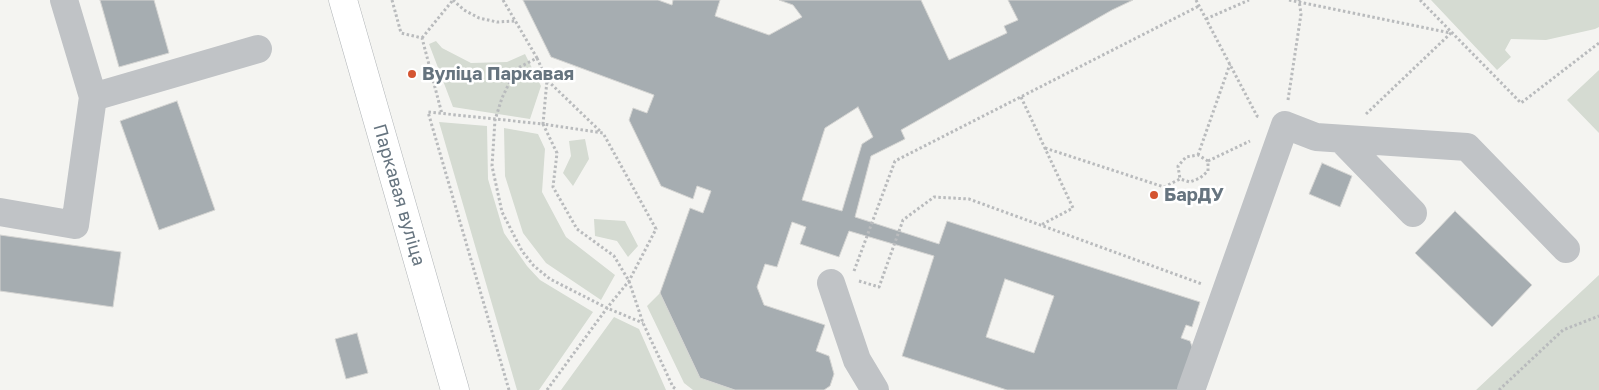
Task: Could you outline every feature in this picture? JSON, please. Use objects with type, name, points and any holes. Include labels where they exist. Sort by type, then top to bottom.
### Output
[{"type":"main road","name":"Паркавая вуліца","points":[[343,0],[455,390]]},
{"type":"lane","points":[[0,212],[75,225],[93,96],[64,0]]},
{"type":"lane","points":[[93,96],[258,49]]},
{"type":"lane","points":[[1191,390],[1284,125],[1316,137],[1467,147],[1566,249]]},
{"type":"lane","points":[[1341,139],[1413,213]]},
{"type":"lane","points":[[831,283],[857,360],[875,390]]},
{"type":"path","points":[[392,0],[401,33],[422,38]]},
{"type":"path","points":[[422,38],[453,0],[464,10],[480,18],[497,22],[516,21]]},
{"type":"path","points":[[503,0],[537,58],[547,80],[603,133],[656,229],[629,281],[547,390]]},
{"type":"path","points":[[1196,0],[1257,116],[1284,125]]},
{"type":"path","points":[[1206,19],[1249,0]]},
{"type":"path","points":[[1289,0],[1451,33]]},
{"type":"path","points":[[1420,0],[1521,103],[1599,43]]},
{"type":"path","points":[[1284,125],[1301,14],[1300,1]]},
{"type":"path","points":[[1199,6],[895,161],[851,279],[879,287],[903,220],[934,197],[969,199],[1226,292]]},
{"type":"path","points":[[1341,139],[1451,33]]},
{"type":"path","points":[[422,38],[442,114]]},
{"type":"path","points":[[537,58],[516,69],[502,98],[495,120],[492,166],[502,212],[522,250],[534,266],[550,279],[607,308],[643,323]]},
{"type":"path","points":[[1198,155],[1230,64]]},
{"type":"path","points":[[547,80],[543,124],[557,153],[553,187],[576,229],[614,256],[629,281],[643,323],[673,387],[677,390]]},
{"type":"path","points":[[1021,96],[1073,208],[1040,225]]},
{"type":"path","points":[[509,390],[428,112],[543,124],[603,133]]},
{"type":"path","points":[[1208,161],[1284,125]]},
{"type":"path","points":[[1045,148],[1164,186],[1180,178],[1190,182],[1200,178],[1208,170],[1208,161]]},
{"type":"path","points":[[1180,178],[1178,166],[1186,157],[1198,155],[1208,161]]},
{"type":"path","points":[[1499,390],[1563,330],[1599,316]]},
{"type":"shaded area","points":[[1431,0],[1599,0],[1599,27],[1546,40],[1511,39],[1505,50],[1511,57],[1497,70]]},
{"type":"shaded area","points":[[436,41],[442,48],[471,63],[507,62],[525,54],[541,86],[530,119],[453,107],[429,44]]},
{"type":"shaded area","points":[[1599,70],[1599,133],[1567,100]]},
{"type":"shaded area","points":[[439,122],[487,126],[488,179],[504,233],[527,266],[540,280],[593,312],[539,390],[517,390]]},
{"type":"shaded area","points":[[504,128],[538,134],[545,149],[542,192],[566,237],[615,275],[601,300],[546,263],[523,233],[505,176]]},
{"type":"shaded area","points":[[585,139],[589,159],[573,186],[563,173],[571,156],[569,141]]},
{"type":"shaded area","points":[[594,219],[625,221],[638,246],[628,257],[617,241],[595,236]]},
{"type":"shaded area","points":[[1599,275],[1599,390],[1476,390]]},
{"type":"shaded area","points":[[660,293],[700,378],[735,390],[693,390],[684,383],[647,306]]},
{"type":"shaded area","points":[[614,317],[639,329],[666,390],[561,390]]},
{"type":"building","points":[[100,0],[154,0],[169,53],[119,67]]},
{"type":"building","points":[[523,0],[658,0],[672,5],[673,0],[720,0],[715,16],[769,35],[802,17],[793,5],[779,0],[921,0],[949,60],[1007,33],[1004,26],[1018,20],[1008,0],[1133,0],[1112,10],[901,130],[905,139],[871,156],[855,217],[939,244],[947,221],[1200,302],[1192,327],[1186,325],[1181,338],[1190,341],[1193,349],[1178,390],[1007,390],[902,356],[934,256],[849,231],[839,257],[800,244],[806,227],[792,222],[777,267],[765,264],[757,287],[764,305],[825,325],[816,351],[829,356],[834,374],[830,386],[824,390],[735,390],[700,378],[660,293],[690,208],[703,213],[711,191],[697,186],[693,199],[661,186],[629,120],[633,108],[647,113],[654,95],[551,57]],"holes":[[[858,107],[873,137],[862,144],[842,211],[802,200],[825,128]],[[1005,279],[1054,296],[1034,353],[986,337]]]},
{"type":"building","points":[[177,101],[215,210],[159,230],[120,121]]},
{"type":"building","points":[[1322,163],[1352,176],[1340,207],[1309,194]]},
{"type":"building","points":[[1455,211],[1532,285],[1492,327],[1415,253]]},
{"type":"building","points":[[0,235],[121,252],[113,307],[0,291]]},
{"type":"building","points":[[357,333],[368,373],[346,379],[335,339]]},
{"type":"place","name":"Вуліца Паркавая","points":[[412,74]]},
{"type":"place","name":"БарДУ","points":[[1154,195]]}]
